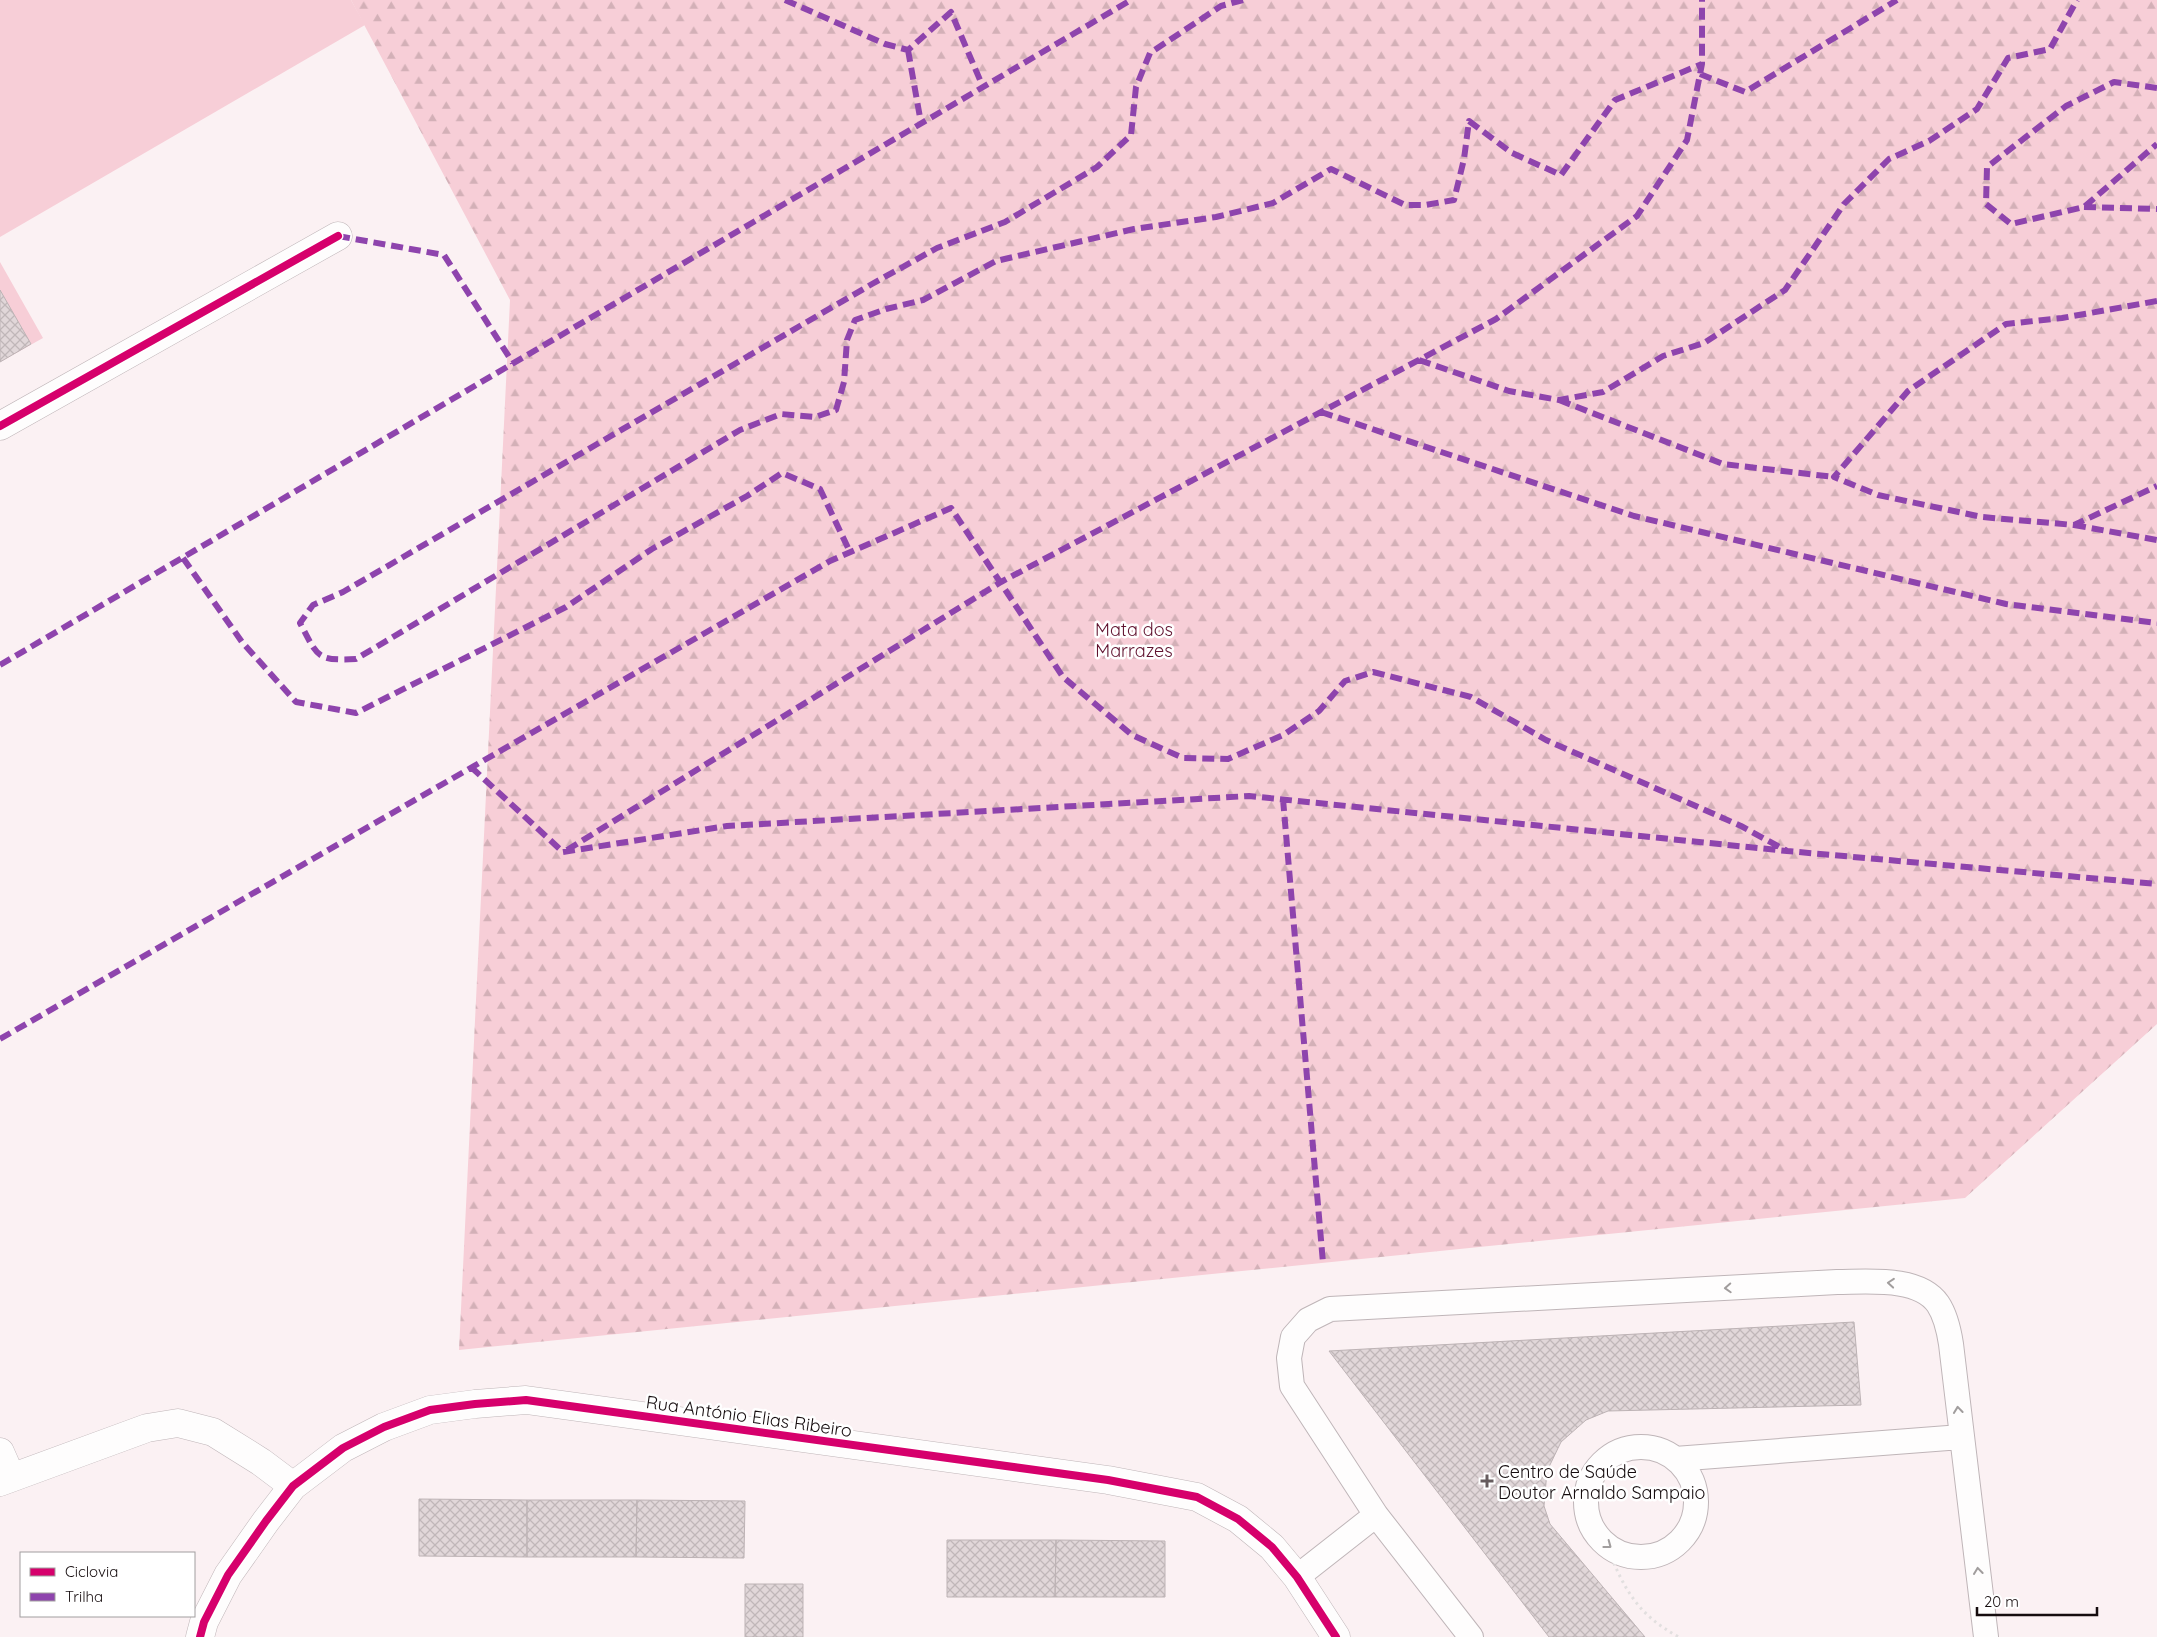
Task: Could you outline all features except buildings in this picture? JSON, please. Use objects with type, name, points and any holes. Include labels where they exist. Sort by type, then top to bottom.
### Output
[{"type":"street","points":[[0,426],[338,236]]},
{"type":"street","name":"Rua António Elias Ribeiro","points":[[200,1637],[204,1622],[228,1575],[293,1486],[343,1448],[393,1424],[430,1410],[526,1400],[1108,1480],[1197,1497],[1238,1519],[1272,1547],[1297,1577],[1336,1637]]},
{"type":"street","points":[[0,1452],[5,1480],[147,1428],[178,1423],[213,1432],[261,1462],[293,1486]]},
{"type":"lane","points":[[1471,1637],[1376,1515],[1292,1386],[1289,1358],[1293,1338],[1308,1320],[1330,1309],[1837,1282],[1903,1284],[1924,1291],[1938,1303],[1947,1322],[1951,1344],[1986,1637]]},
{"type":"lane","points":[[1675,1459],[1961,1437]]},
{"type":"lane","points":[[1634,1446],[1653,1448],[1670,1454],[1684,1466],[1693,1481],[1697,1499],[1694,1517],[1687,1533],[1674,1547],[1658,1555],[1640,1557],[1622,1554],[1606,1545],[1593,1531],[1587,1514],[1586,1495],[1591,1478],[1601,1462],[1617,1452],[1634,1446]]},
{"type":"lane","points":[[1297,1577],[1376,1515]]},
{"type":"path","points":[[1606,1545],[1622,1583],[1640,1610],[1679,1637]]},
{"type":"green space","points":[[0,0],[351,0],[365,25],[0,237]]},
{"type":"green space","name":"Mata dos Marrazes","points":[[351,0],[2157,0],[2157,1024],[1965,1198],[459,1350],[510,300]]},
{"type":"green space","points":[[0,262],[43,338],[0,362]]},
{"type":"marked path","points":[[785,0],[885,44],[908,50],[951,12],[983,87]]},
{"type":"marked path","points":[[0,665],[1131,0]]},
{"type":"marked path","points":[[1243,0],[1221,6],[1150,53],[1136,87],[1131,135],[1097,167],[1005,222],[937,248],[872,284],[343,592],[313,605],[300,623],[315,650],[325,657],[333,659],[356,659],[740,430],[781,414],[815,417],[836,410],[844,382],[847,340],[855,320],[886,309],[923,300],[996,261],[1134,229],[1216,217],[1273,203],[1331,169],[1405,205],[1425,205],[1454,200],[1464,159],[1469,121],[1512,153],[1561,175],[1615,100],[1702,64]]},
{"type":"marked path","points":[[567,850],[1001,582],[1496,319],[1637,216],[1687,140],[1702,64],[1702,0]]},
{"type":"marked path","points":[[1700,74],[1745,92],[1897,0]]},
{"type":"marked path","points":[[1419,360],[1509,391],[1559,400],[1603,392],[1663,356],[1704,343],[1785,290],[1844,204],[1889,159],[1929,141],[1977,109],[2008,58],[2050,49],[2077,0]]},
{"type":"marked path","points":[[908,50],[921,123]]},
{"type":"marked path","points":[[2157,88],[2114,82],[2066,106],[1987,167],[1986,204],[2011,224],[2084,207],[2157,144]]},
{"type":"marked path","points":[[2084,207],[2157,209]]},
{"type":"marked path","points":[[338,236],[444,255],[513,363]]},
{"type":"marked path","points":[[2157,301],[2062,318],[2006,324],[1908,391],[1834,477],[1878,495],[1982,517],[2074,525],[2157,486]]},
{"type":"marked path","points":[[1559,400],[1723,464],[1834,477]]},
{"type":"marked path","points":[[1321,412],[1634,516],[2006,604],[2157,623]]},
{"type":"marked path","points":[[183,558],[242,642],[296,702],[356,713],[566,607],[652,549],[747,496],[782,473],[820,489],[850,552]]},
{"type":"marked path","points":[[0,1039],[830,561],[951,508],[1063,677],[1132,735],[1183,758],[1228,759],[1283,735],[1319,711],[1345,681],[1373,672],[1471,697],[1546,740],[1741,826],[1787,851]]},
{"type":"marked path","points":[[2074,525],[2157,540]]},
{"type":"marked path","points":[[471,767],[563,852]]},
{"type":"marked path","points":[[563,852],[727,826],[1249,796],[1787,851],[2157,884]]},
{"type":"marked path","points":[[1283,799],[1323,1263]]},
{"type":"cycle path","points":[[0,426],[338,236]]},
{"type":"cycle path","points":[[200,1637],[204,1622],[228,1575],[266,1521],[293,1486],[343,1448],[384,1427],[430,1410],[526,1400],[1108,1480],[1197,1497],[1238,1519],[1272,1547],[1297,1577],[1336,1637]]},
{"type":"place","name":"Centro de Saúde Doutor Arnaldo Sampaio","points":[[1487,1481]]}]
